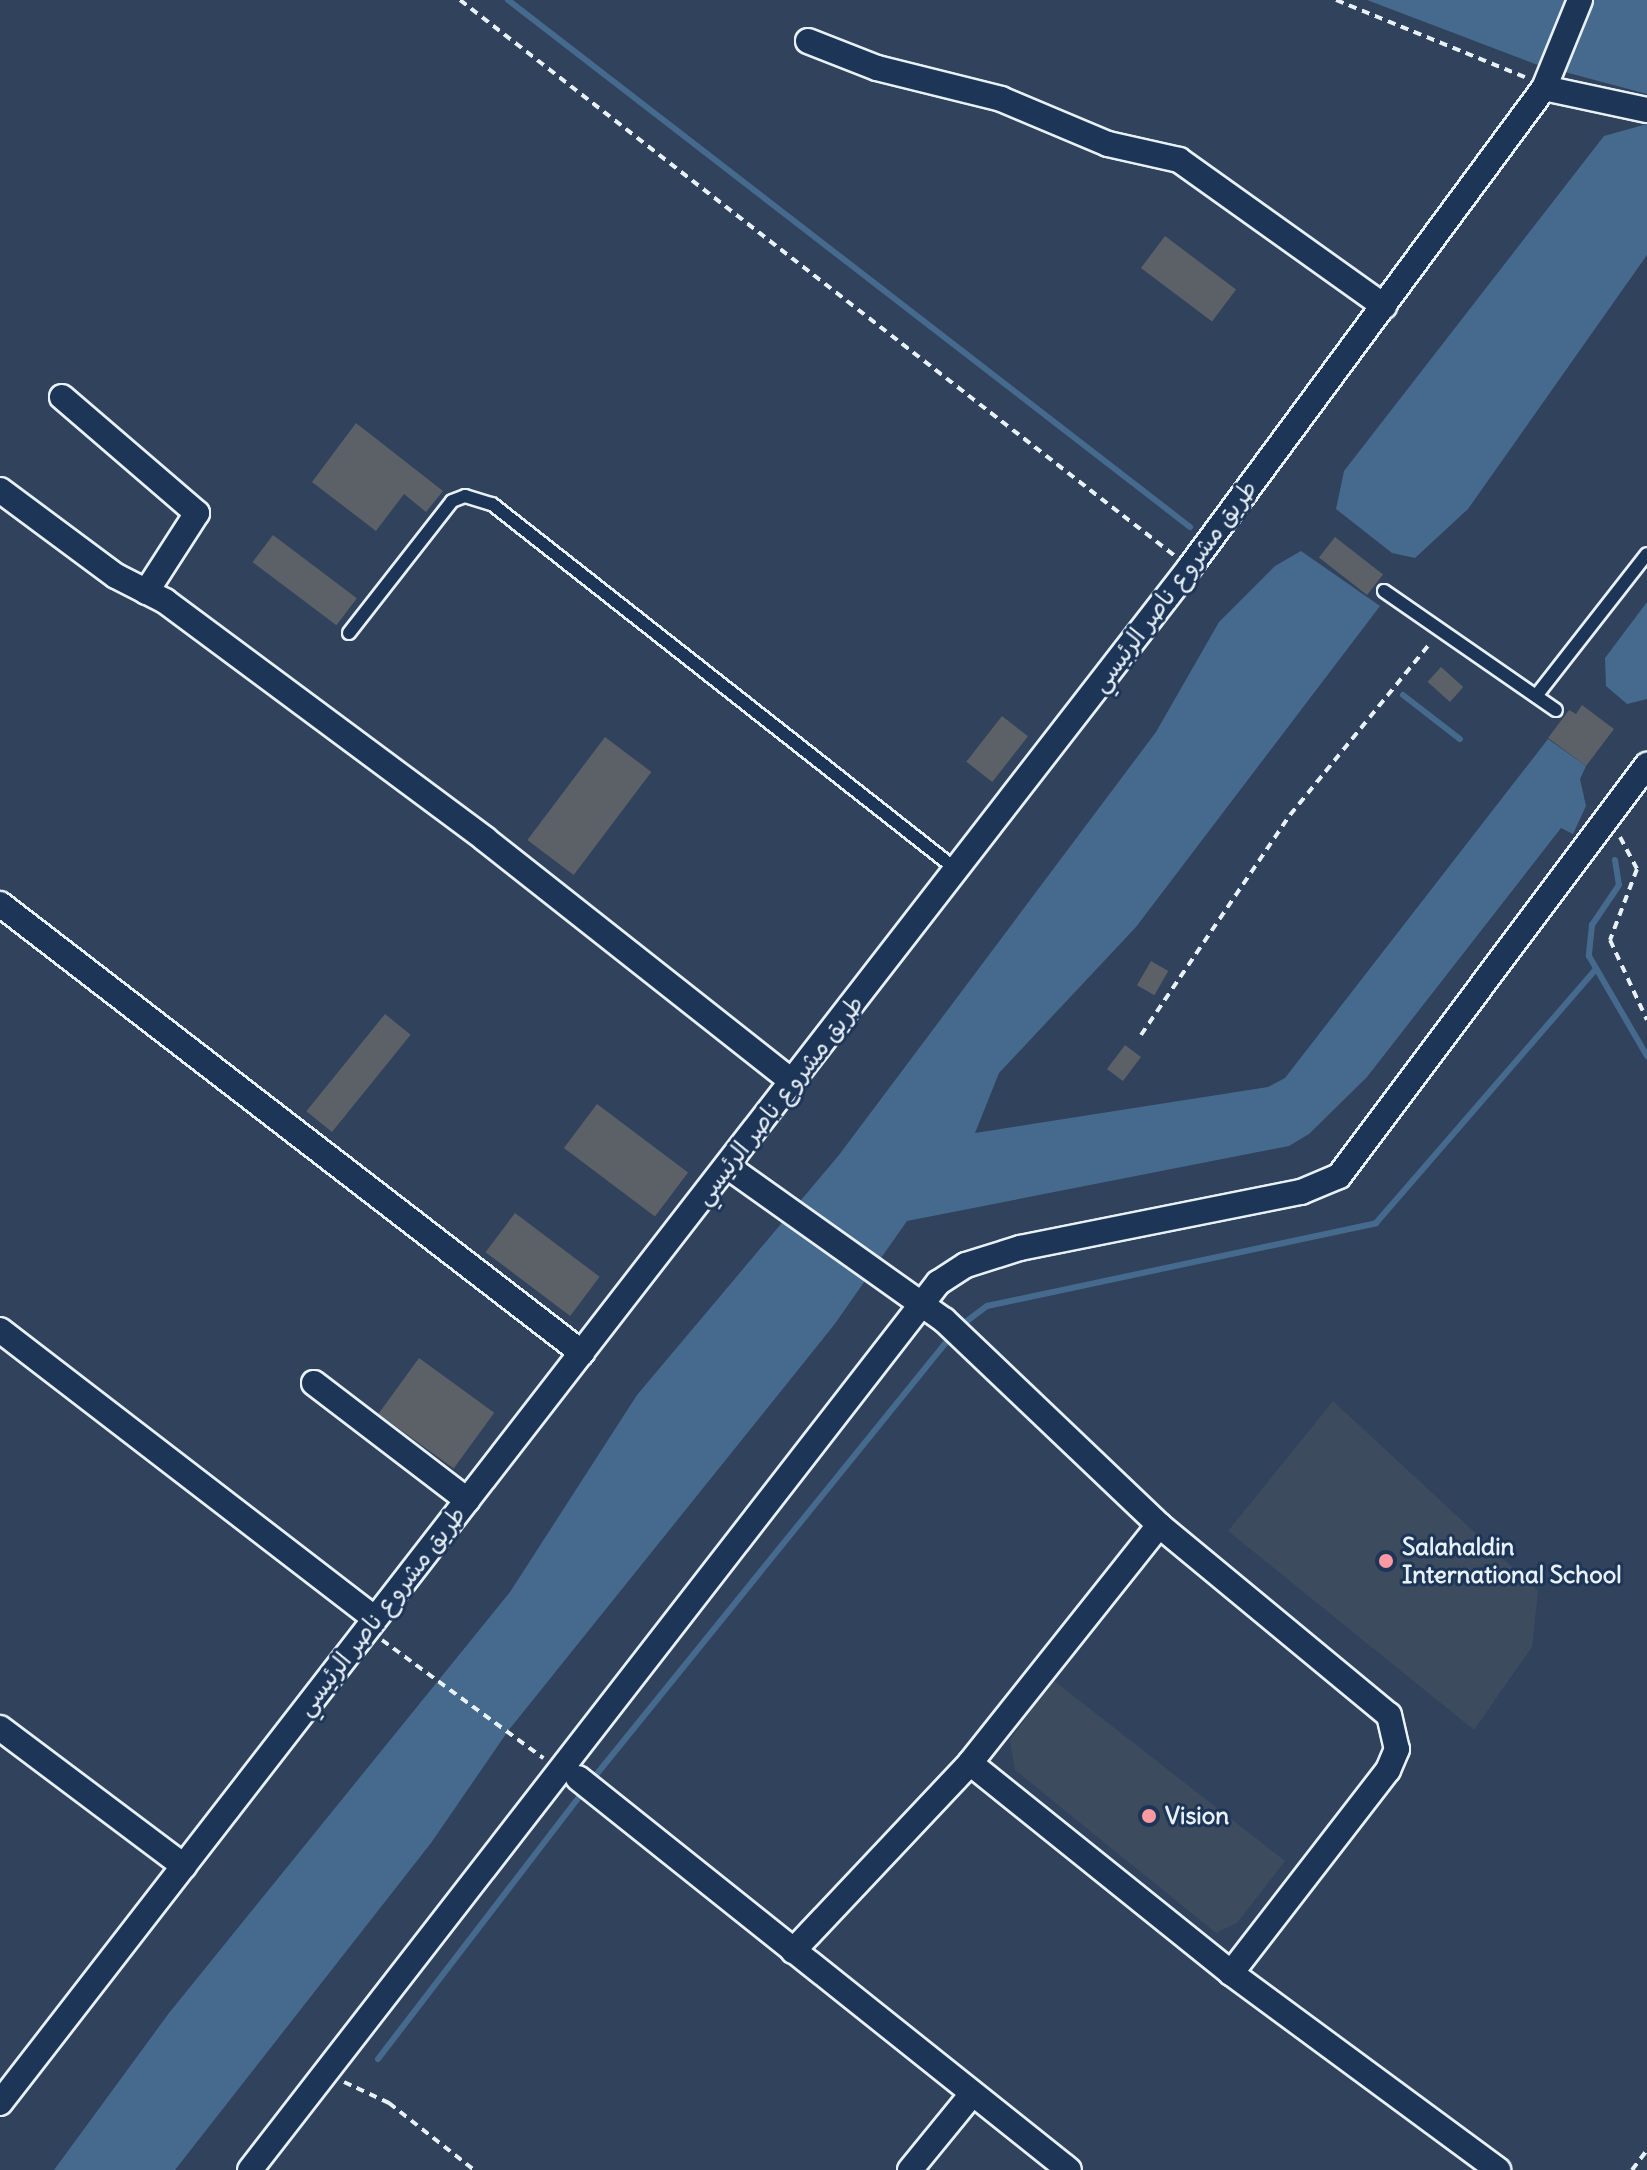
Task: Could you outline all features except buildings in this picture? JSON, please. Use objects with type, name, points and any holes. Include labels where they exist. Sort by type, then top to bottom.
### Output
[{"type":"street","name":"طريق مشروع ناصر الرئيسي","points":[[0,2103],[1190,567],[1547,80],[1580,0]]},
{"type":"street","points":[[808,41],[877,68],[1001,99],[1108,144],[1179,160],[1384,306]]},
{"type":"street","points":[[1547,80],[1647,110]]},
{"type":"street","points":[[62,397],[197,513],[146,592]]},
{"type":"street","points":[[0,490],[146,592],[485,839],[793,1082]]},
{"type":"street","points":[[250,2170],[922,1302],[950,1274],[1006,1253],[1301,1192],[1339,1176],[1605,816],[1647,765]]},
{"type":"street","points":[[0,904],[582,1353]]},
{"type":"street","points":[[727,1166],[882,1270],[944,1320],[1159,1525],[1372,1696],[1396,1728],[1388,1770],[1231,1973]]},
{"type":"street","points":[[0,1330],[371,1624]]},
{"type":"street","points":[[314,1383],[467,1500]]},
{"type":"street","points":[[793,1951],[970,1763],[1159,1525]]},
{"type":"street","points":[[0,1728],[184,1866]]},
{"type":"street","points":[[970,1763],[1231,1973],[1498,2170]]},
{"type":"street","points":[[578,1778],[1069,2170]]},
{"type":"street","points":[[910,2170],[972,2094]]},
{"type":"lane","points":[[349,633],[452,501],[465,496],[492,504],[957,870]]},
{"type":"lane","points":[[1536,696],[1647,554]]},
{"type":"lane","points":[[1384,591],[1556,710]]},
{"type":"path","points":[[460,0],[1190,567]]},
{"type":"path","points":[[1336,0],[1547,80]]},
{"type":"path","points":[[1141,1035],[1290,815],[1408,665],[1444,633]]},
{"type":"path","points":[[1605,816],[1637,869],[1613,925],[1613,957],[1647,1020]]},
{"type":"path","points":[[371,1624],[434,1678],[510,1734]]},
{"type":"path","points":[[325,2073],[389,2103],[474,2170]]},
{"type":"path","points":[[1632,2170],[1647,2150]]},
{"type":"shaded area","name":"Salahaldin International School","points":[[1333,1401],[1538,1591],[1532,1647],[1474,1730],[1228,1531]]},
{"type":"shaded area","name":"Vision","points":[[1053,1680],[1285,1861],[1237,1923],[1216,1933],[1015,1770],[1010,1740]]},
{"type":"water","points":[[1367,0],[1647,0],[1647,94],[1535,64]]},
{"type":"water","points":[[1647,124],[1647,255],[1468,509],[1415,558],[1392,553],[1336,509],[1344,471],[1604,136]]},
{"type":"water","points":[[1301,551],[1380,606],[1136,927],[999,1073],[975,1133],[1268,1087],[1285,1078],[1548,739],[1586,766],[1580,779],[1586,806],[1573,834],[1561,828],[1367,1077],[1309,1134],[1289,1146],[907,1221],[834,1325],[508,1731],[431,1843],[175,2170],[54,2170],[169,2013],[510,1592],[637,1395],[839,1155],[1156,732],[1219,622],[1275,566]]},
{"type":"water","points":[[1647,602],[1647,699],[1627,704],[1606,686],[1605,658]]},
{"type":"waterway","points":[[508,0],[1190,527]]},
{"type":"waterway","points":[[1403,695],[1460,739]]},
{"type":"waterway","points":[[1615,860],[1619,885],[1592,925],[1589,956],[1647,1056]]},
{"type":"waterway","points":[[959,1327],[987,1306],[1376,1223],[1595,970]]},
{"type":"waterway","points":[[592,1780],[952,1335]]},
{"type":"waterway","points":[[378,2059],[585,1789]]},
{"type":"place","name":"Salahaldin International School","points":[[1386,1561]]},
{"type":"place","name":"Vision","points":[[1149,1816]]}]
